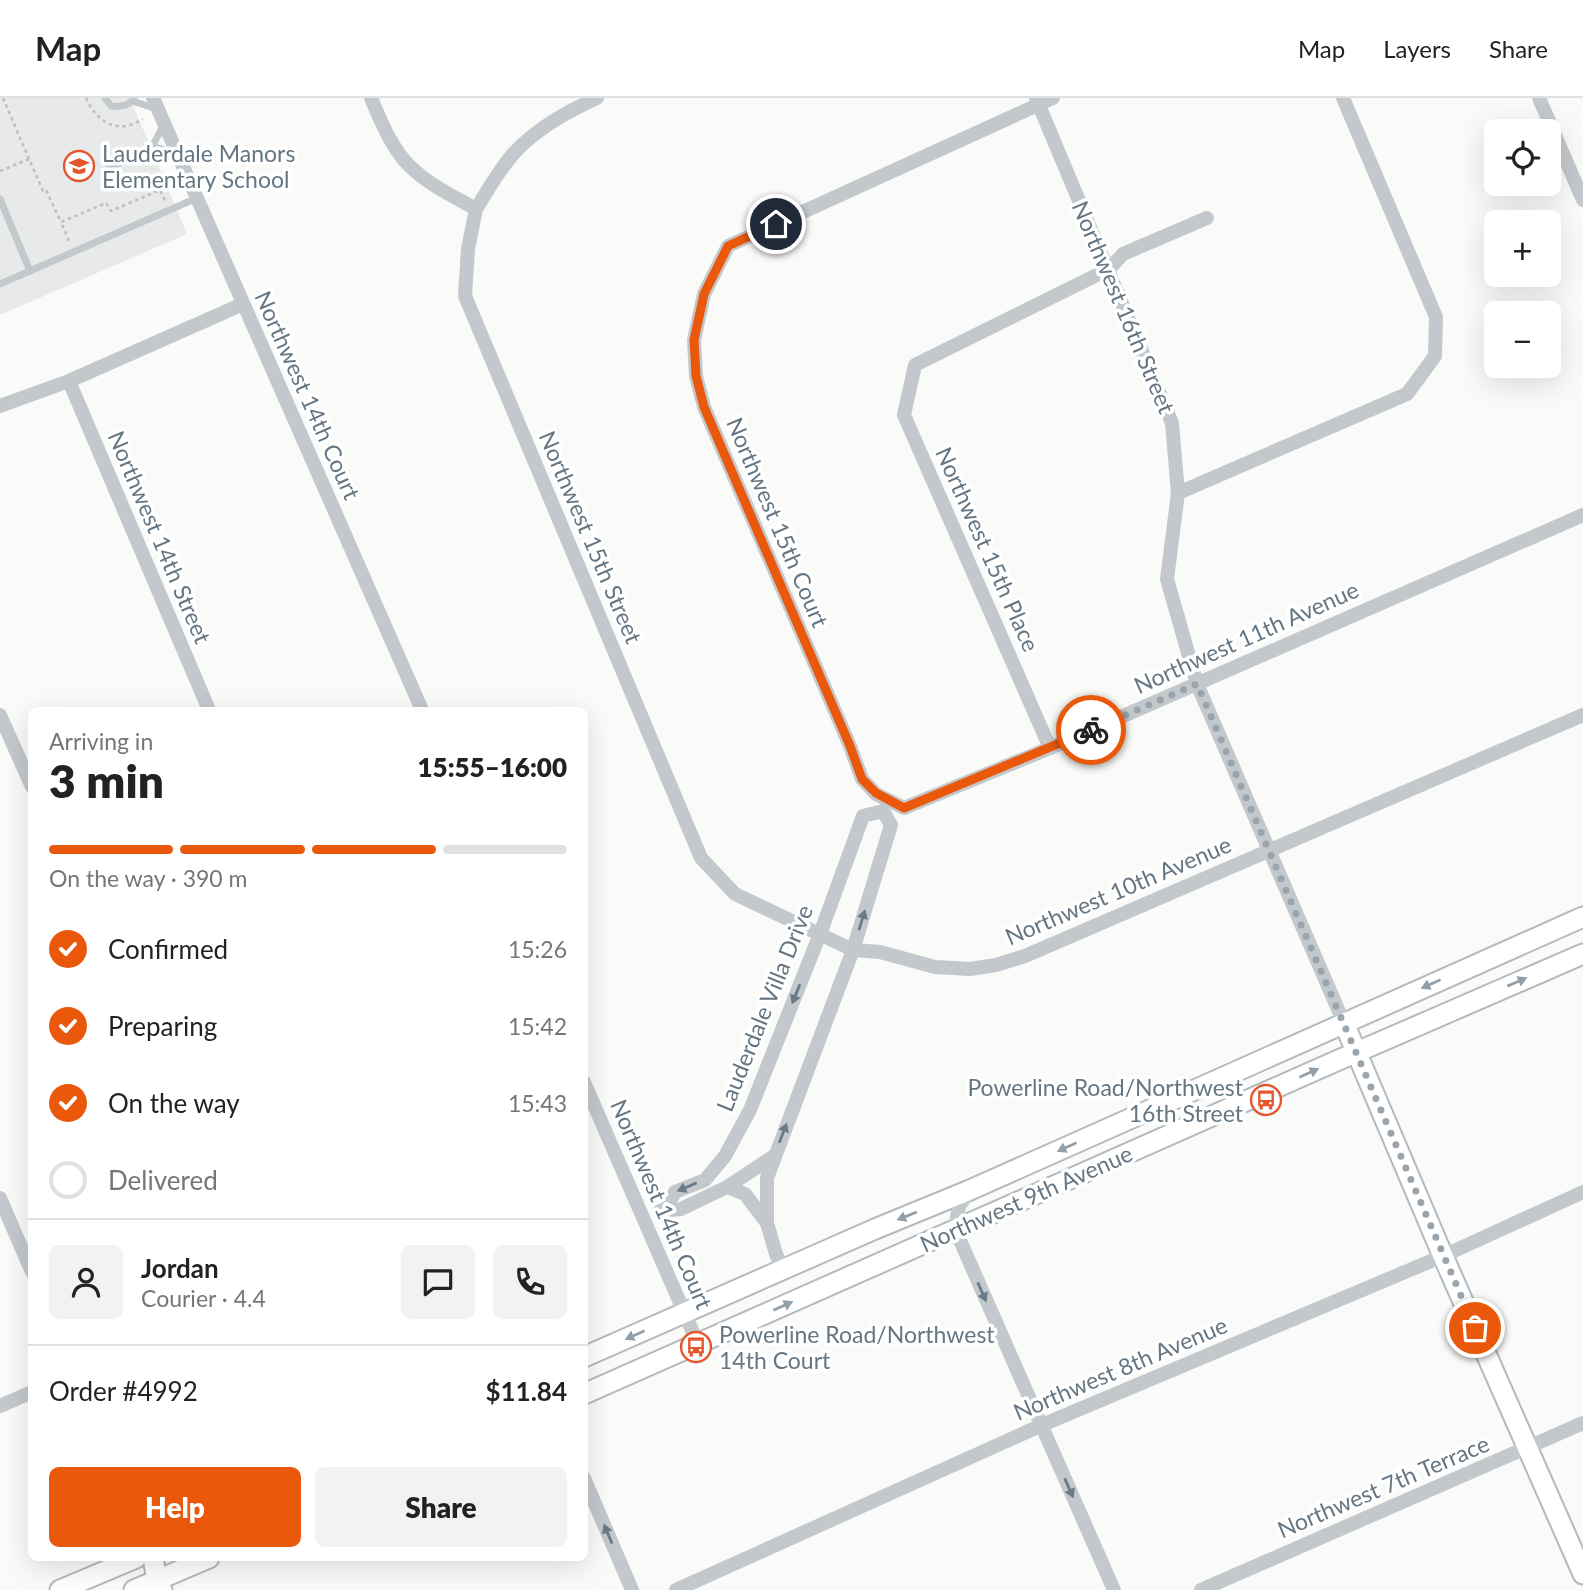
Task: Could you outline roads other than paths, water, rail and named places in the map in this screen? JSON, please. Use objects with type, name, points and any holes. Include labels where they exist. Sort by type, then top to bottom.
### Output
[{"type":"main road","name":"Northwest 9th Avenue","points":[[588,1355],[970,1190],[1583,917]]},
{"type":"main road","name":"Northwest 9th Avenue","points":[[588,1392],[1583,954]]},
{"type":"main road","name":"Northwest 16th Street","points":[[1344,1023],[1583,1574]]},
{"type":"main road","points":[[61,1590],[129,1561]]},
{"type":"main road","points":[[154,1561],[159,1585]]},
{"type":"main road","points":[[134,1590],[159,1585],[203,1561]]},
{"type":"street","points":[[371,98],[391,141],[405,160],[436,187],[477,209]]},
{"type":"street","name":"Northwest 15th Street","points":[[597,98],[541,130],[515,153],[494,180],[477,209],[468,249],[465,296],[701,858],[735,894],[853,950]]},
{"type":"street","points":[[1037,101],[1053,98]]},
{"type":"street","points":[[1178,493],[1407,394],[1435,356],[1436,317],[1343,98]]},
{"type":"street","points":[[1539,98],[1583,200]]},
{"type":"street","name":"Northwest 15th Court","points":[[886,806],[862,779],[704,407],[696,376],[694,340],[704,294],[728,246],[1037,101]]},
{"type":"street","name":"Northwest 16th Street","points":[[1037,101],[1172,423],[1178,493],[1167,579],[1197,684],[1344,1023]]},
{"type":"street","name":"Northwest 14th Court","points":[[159,110],[421,707]]},
{"type":"street","points":[[1108,269],[1123,254],[1208,218]]},
{"type":"street","name":"Northwest 15th Place","points":[[1050,748],[904,415],[915,365],[1108,269]]},
{"type":"street","points":[[0,407],[69,381],[243,304]]},
{"type":"street","name":"Northwest 14th Street","points":[[69,381],[208,707]]},
{"type":"street","name":"Northwest 11th Avenue","points":[[886,806],[904,808],[1050,748],[1583,515]]},
{"type":"street","points":[[0,715],[28,778]]},
{"type":"street","name":"Northwest 10th Avenue","points":[[853,950],[880,952],[935,967],[970,969],[1025,957],[1583,715]]},
{"type":"street","points":[[783,1270],[767,1223],[767,1178],[853,950],[891,825],[886,806]]},
{"type":"street","name":"Lauderdale Villa Drive","points":[[665,1210],[676,1192],[705,1180],[725,1156],[750,1110],[820,934],[863,816],[886,806]]},
{"type":"street","name":"Northwest 14th Court","points":[[588,1091],[698,1344]]},
{"type":"street","name":"Lauderdale Villa Drive","points":[[643,1216],[681,1209],[727,1187],[774,1156]]},
{"type":"street","points":[[727,1187],[745,1194],[767,1223]]},
{"type":"street","points":[[970,1190],[959,1206],[955,1229],[1114,1590]]},
{"type":"street","name":"Northwest 8th Avenue","points":[[676,1590],[1042,1425],[1443,1256],[1583,1192]]},
{"type":"street","points":[[0,1198],[28,1263]]},
{"type":"street","points":[[0,1406],[28,1394]]},
{"type":"street","name":"Northwest 7th Terrace","points":[[1201,1590],[1583,1423]]},
{"type":"street","points":[[588,1487],[632,1590]]},
{"type":"lane","points":[[105,98],[111,106],[120,107],[133,100],[159,110],[152,147]]},
{"type":"lane","points":[[109,168],[152,147],[177,153]]},
{"type":"lane","points":[[0,284],[197,198]]},
{"type":"lane","points":[[0,199],[30,271]]},
{"type":"place","name":"Lauderdale Manors Elementary School","points":[[79,166]]},
{"type":"place","name":"Powerline Road/Northwest 16th Street","points":[[1266,1100]]},
{"type":"place","name":"Powerline Road/Northwest 14th Court","points":[[696,1347]]}]
